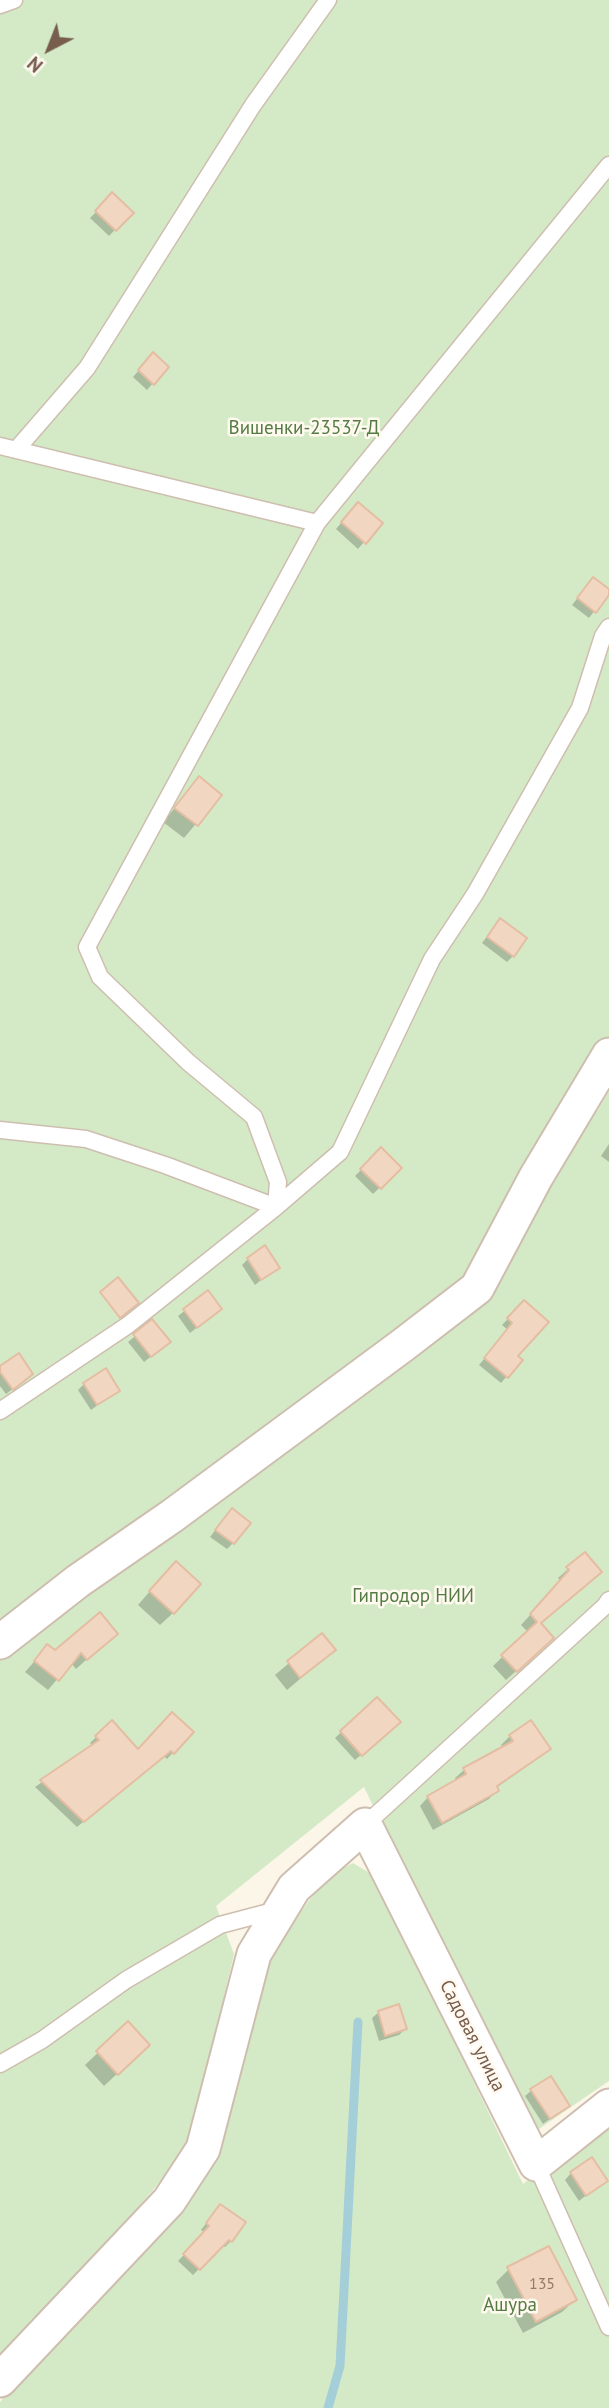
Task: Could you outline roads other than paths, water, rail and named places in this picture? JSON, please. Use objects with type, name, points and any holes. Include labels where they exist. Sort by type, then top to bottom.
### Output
[{"type":"street","points":[[0,1642],[78,1581],[182,1508],[477,1288],[536,1177],[609,1055]]},
{"type":"street","points":[[0,2380],[169,2201],[203,2149],[254,1954],[294,1888],[365,1825]]},
{"type":"street","name":"Садовая улица","points":[[365,1825],[536,2164]]},
{"type":"street","points":[[536,2164],[609,2106]]},
{"type":"lane","points":[[0,5],[14,0]]},
{"type":"lane","points":[[8,448],[88,368],[253,105],[328,0]]},
{"type":"lane","points":[[276,1207],[278,1182],[254,1117],[188,1062],[100,977],[87,947],[317,523],[609,165]]},
{"type":"lane","points":[[8,448],[317,523]]},
{"type":"lane","points":[[0,1411],[128,1325],[276,1207],[340,1152],[432,959],[475,894],[580,708],[603,636],[609,627]]},
{"type":"lane","points":[[0,1130],[86,1139],[165,1165],[276,1207]]},
{"type":"lane","points":[[365,1825],[609,1600]]},
{"type":"lane","points":[[0,2064],[42,2040],[126,1980],[220,1925],[281,1909]]},
{"type":"lane","points":[[536,2164],[609,2327]]},
{"type":"waterway","points":[[328,2408],[340,2366],[358,2022]]},
{"type":"park label","name":"Вишенки-23537-Д","points":[[304,429]]},
{"type":"park label","name":"Гипродор НИИ","points":[[413,1597]]},
{"type":"park label","name":"Ашура","points":[[510,2306]]}]
